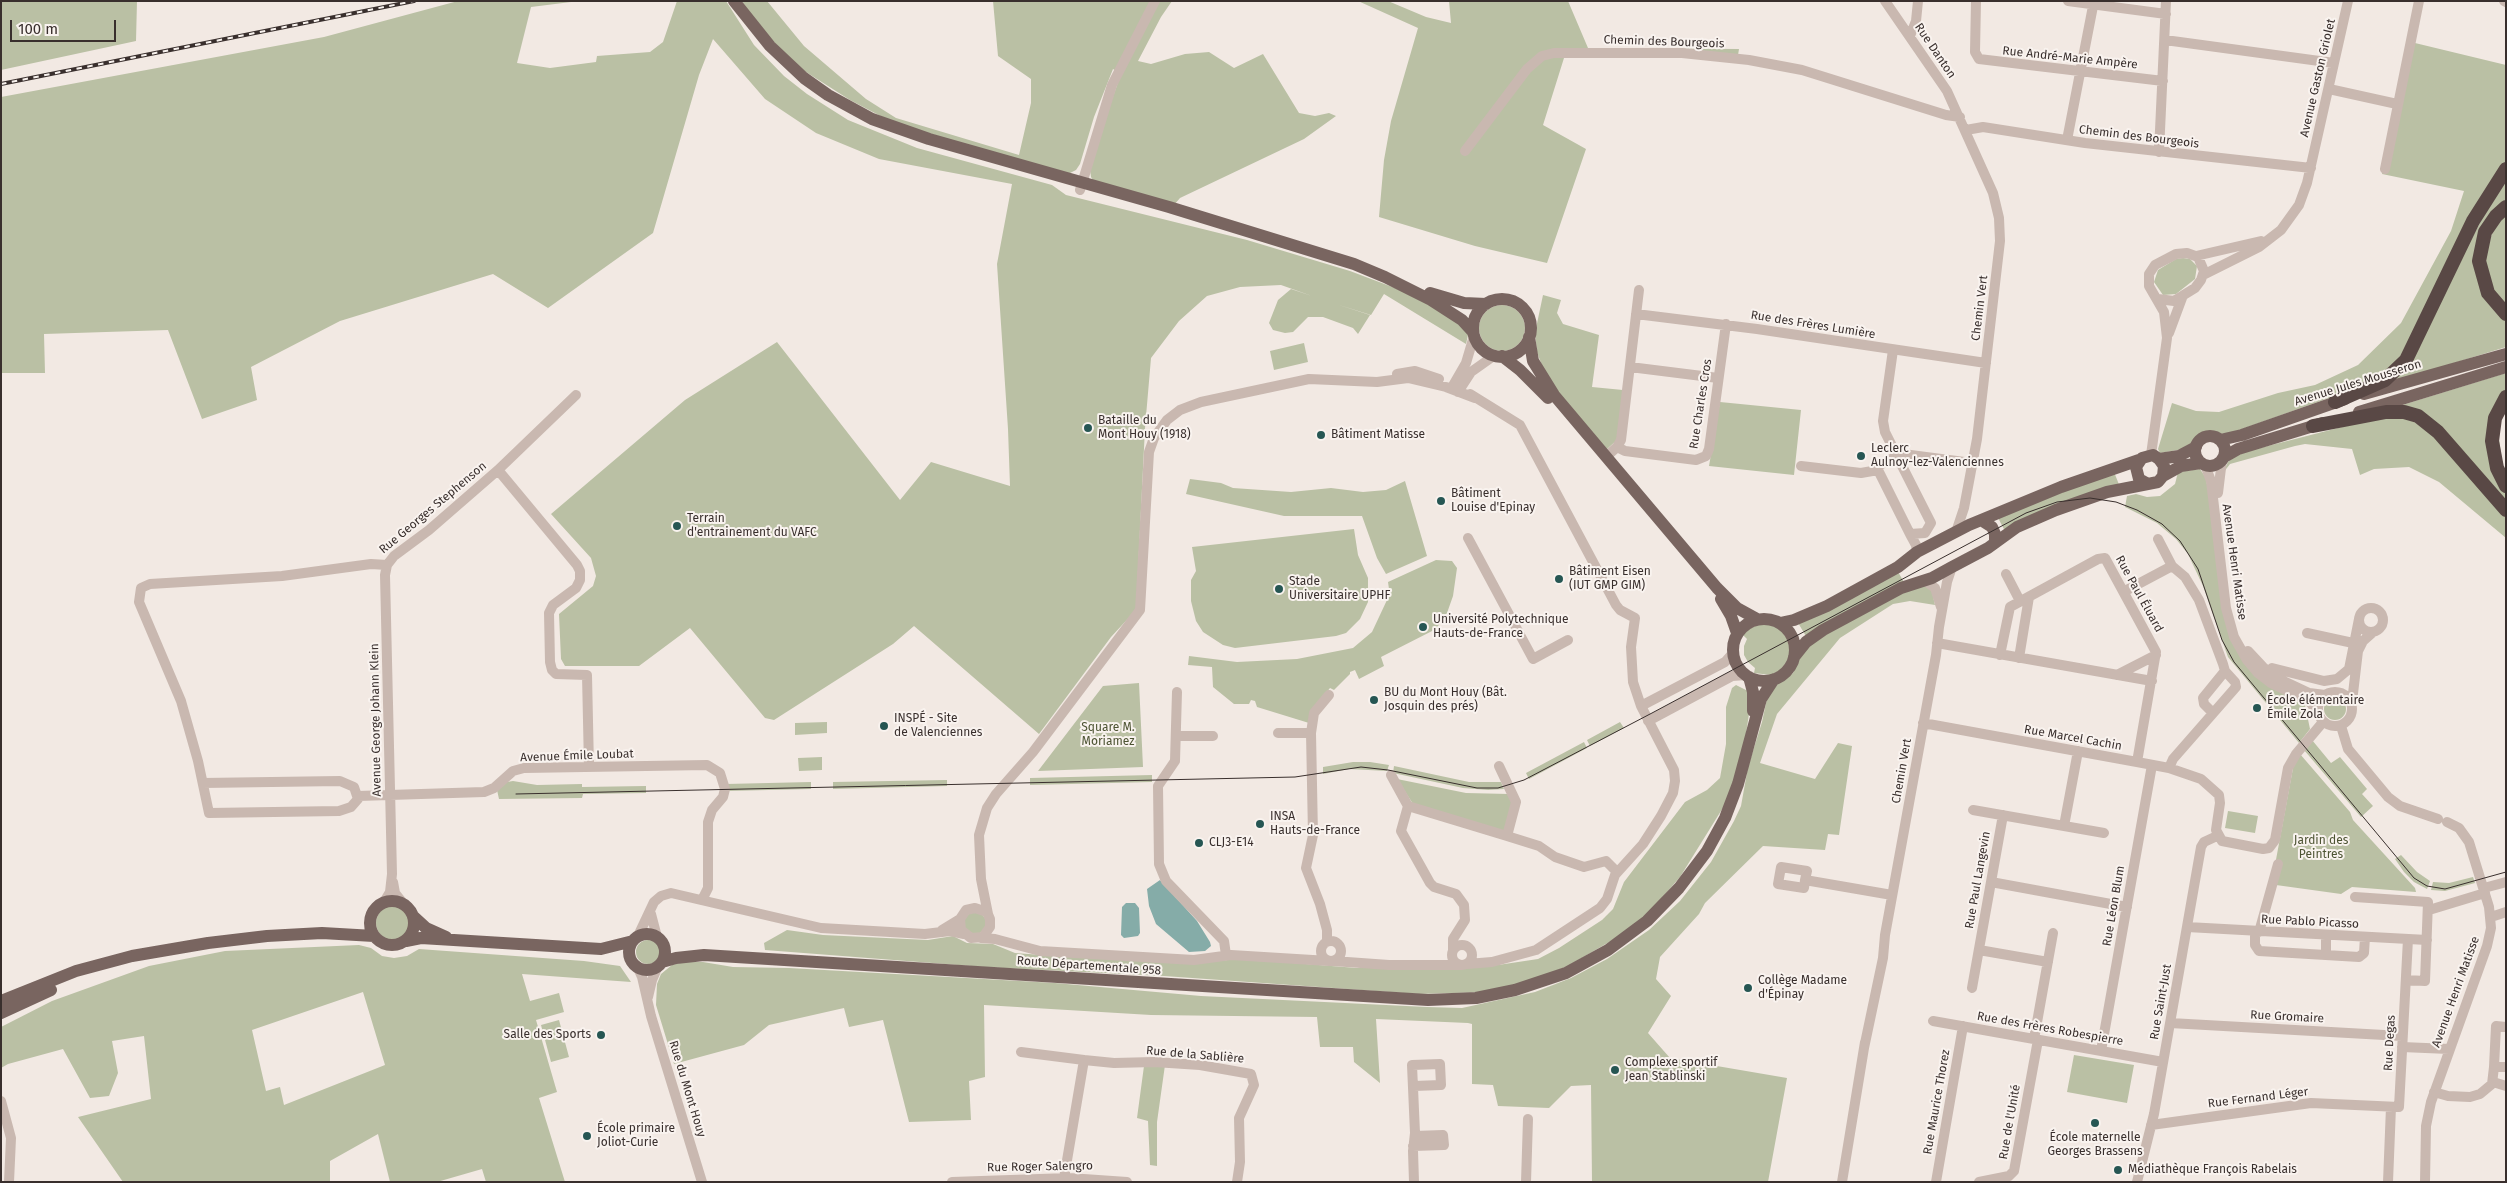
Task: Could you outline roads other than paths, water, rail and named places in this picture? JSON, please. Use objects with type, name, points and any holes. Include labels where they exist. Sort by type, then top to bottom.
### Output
[{"type":"highway","points":[[2335,402],[2385,380],[2406,360],[2473,221],[2506,169]]},
{"type":"highway","points":[[2506,207],[2496,216],[2485,232],[2479,261],[2488,293],[2506,314]]},
{"type":"highway","points":[[2506,397],[2495,418],[2492,441],[2497,468],[2506,486]]},
{"type":"highway","points":[[2313,426],[2386,412],[2404,412],[2418,416],[2438,432],[2506,510]]},
{"type":"main road","points":[[732,1],[770,46],[791,66],[822,90],[858,112],[921,137],[1081,186],[1327,255],[1454,301],[1486,304],[1502,299],[1519,305],[1529,320],[1529,337],[1533,361],[1545,383],[1720,591],[1737,608],[1757,619]]},
{"type":"main road","points":[[1385,277],[1436,303],[1465,322],[1481,347],[1520,370],[1565,417],[1714,591],[1731,616],[1738,633]]},
{"type":"main road","points":[[1474,334],[1476,315],[1486,304]]},
{"type":"main road","points":[[1499,356],[1518,351],[1529,337]]},
{"type":"main road","name":"Avenue Jules Mousseron","points":[[2220,440],[2256,431],[2335,402],[2506,354]]},
{"type":"main road","points":[[1747,676],[1761,681],[1774,679],[1787,671],[1794,657],[1806,642],[1823,630],[1901,588],[1952,567],[1995,543],[2017,527],[2056,510],[2107,492],[2156,483],[2163,476],[2180,466],[2203,464],[2213,466],[2238,450],[2506,367]]},
{"type":"main road","points":[[1780,623],[1794,620],[1821,609],[1890,572],[1913,555],[1976,522],[2061,487],[2150,458],[2183,454],[2196,447],[2200,441],[2207,437],[2220,440],[2224,447],[2223,459]]},
{"type":"main road","points":[[2196,447],[2196,454],[2203,464]]},
{"type":"main road","points":[[2150,458],[2164,466],[2163,476]]},
{"type":"main road","points":[[2148,484],[2136,474],[2136,465],[2150,458]]},
{"type":"main road","points":[[1976,522],[1992,527],[1995,543]]},
{"type":"main road","points":[[1913,555],[1909,571],[1921,581]]},
{"type":"main road","points":[[1752,731],[1753,692],[1747,676],[1737,664],[1733,653],[1738,633],[1746,624],[1757,619],[1769,619],[1780,623],[1792,635],[1795,647],[1794,657]]},
{"type":"main road","points":[[1752,731],[1763,696],[1774,679]]},
{"type":"main road","name":"Route Départementale 958","points":[[660,940],[680,950],[704,955],[1422,1000],[1472,998],[1522,989],[1572,971],[1608,950],[1652,917],[1688,877],[1718,831],[1738,784],[1752,731]]},
{"type":"main road","points":[[374,936],[370,925],[371,917],[375,909],[384,902],[392,900],[403,903],[410,908],[414,917],[430,930],[455,940]]},
{"type":"main road","points":[[322,933],[353,926],[371,917]]},
{"type":"main road","points":[[406,941],[413,930],[414,917]]},
{"type":"main road","points":[[1,1001],[49,981],[105,962],[237,939],[322,933],[374,936],[389,945],[421,938],[601,949],[648,934],[660,940],[665,952],[660,964],[647,970],[601,949]]},
{"type":"main road","points":[[634,964],[630,951],[636,939]]},
{"type":"main road","points":[[1,1013],[83,977],[170,950]]},
{"type":"main road","name":"Route Départementale 958","points":[[660,964],[676,958],[704,955]]},
{"type":"street","points":[[1081,186],[1112,85],[1157,1]]},
{"type":"street","name":"Rue Danton","points":[[1885,1],[1941,81],[1960,117]]},
{"type":"street","points":[[1910,36],[1916,21],[1918,1]]},
{"type":"street","name":"Rue André-Marie Ampère","points":[[1976,1],[1976,56],[1982,60],[2163,81]]},
{"type":"street","points":[[2068,1],[2166,14]]},
{"type":"street","points":[[2159,152],[2166,1]]},
{"type":"street","name":"Avenue Gaston Griolet","points":[[2203,275],[2251,252],[2281,230],[2294,214],[2306,189],[2348,1]]},
{"type":"street","points":[[2385,169],[2419,1]]},
{"type":"street","points":[[2067,140],[2094,3]]},
{"type":"street","points":[[2165,40],[2334,63]]},
{"type":"street","name":"Chemin des Bourgeois","points":[[1465,151],[1527,69],[1542,56],[1554,53],[1682,53],[1749,60],[1802,70],[1946,115],[1960,117]]},
{"type":"street","points":[[2329,89],[2397,104]]},
{"type":"street","name":"Chemin Vert","points":[[1956,532],[1964,508],[1972,463],[1986,363],[2000,226],[1993,193],[1960,117]]},
{"type":"street","name":"Chemin des Bourgeois","points":[[1966,130],[1983,126],[2067,140],[2159,152],[2312,164]]},
{"type":"street","points":[[2196,256],[2269,239]]},
{"type":"street","points":[[2158,299],[2170,302],[2182,298],[2195,288],[2203,275],[2203,267],[2196,256],[2191,253],[2180,253],[2153,267],[2149,274],[2149,286],[2164,312],[2167,338]]},
{"type":"street","points":[[1606,457],[1617,447],[1621,440],[1639,290]]},
{"type":"street","points":[[2150,458],[2167,338],[2182,298]]},
{"type":"street","name":"Rue des Frères Lumière","points":[[1636,314],[1726,324],[1986,363]]},
{"type":"street","name":"Rue Charles Cros","points":[[1617,447],[1625,451],[1688,459],[1704,458],[1709,449],[1726,324]]},
{"type":"street","points":[[1456,388],[1468,357],[1474,334]]},
{"type":"street","points":[[1893,350],[1883,421],[1885,432],[1931,523],[1925,533],[1910,534]]},
{"type":"street","points":[[1456,388],[1471,372],[1499,356]]},
{"type":"street","points":[[1630,366],[1718,378]]},
{"type":"street","points":[[636,939],[658,898],[668,894],[702,900],[821,928],[926,934],[938,932],[964,934],[973,939],[995,939],[1040,951],[1194,960],[1226,955],[1430,966],[1464,965],[1497,961],[1541,948],[1597,910],[1607,899],[1617,872],[1646,840],[1664,810],[1674,788],[1674,770],[1641,706],[1633,682],[1630,660],[1635,618],[1620,610],[1616,605],[1520,425],[1456,388],[1411,371],[1370,381],[1306,379],[1196,404],[1176,413],[1164,424],[1149,452],[1140,610],[1033,752],[996,794],[987,808],[979,836],[981,879],[989,918],[989,931],[981,938]]},
{"type":"street","name":"Rue Georges Stephenson","points":[[204,783],[181,701],[140,602],[141,588],[150,584],[282,576],[371,564],[387,565],[394,556],[422,535],[498,470],[576,396]]},
{"type":"street","points":[[1913,555],[1910,534],[1876,467],[1903,454],[1972,463]]},
{"type":"street","name":"Avenue Henri Matisse","points":[[2223,459],[2218,491],[2231,602],[2238,630],[2250,654],[2279,679],[2312,694],[2342,693],[2352,704]]},
{"type":"street","name":"Avenue Henri Matisse","points":[[2203,464],[2211,481],[2227,614],[2237,643],[2247,660],[2262,676],[2310,702],[2324,722]]},
{"type":"street","points":[[1802,466],[1861,473],[1878,470]]},
{"type":"street","points":[[498,470],[579,568],[580,577],[578,585],[553,605],[549,613],[550,662],[556,674],[587,675],[589,767]]},
{"type":"street","points":[[1964,508],[1976,522]]},
{"type":"street","points":[[1468,538],[1533,659],[1568,640]]},
{"type":"street","points":[[2158,539],[2172,566],[2185,577],[2197,596],[2225,671],[2235,682],[2236,687],[2173,759],[2169,768]]},
{"type":"street","name":"Rue Paul Éluard","points":[[2000,655],[2009,609],[2102,557],[2107,560],[2125,592],[2154,647],[2156,656]]},
{"type":"street","name":"Avenue George Johann Klein","points":[[387,565],[385,575],[392,874],[395,893],[403,903]]},
{"type":"street","points":[[2125,592],[2172,566]]},
{"type":"street","name":"Chemin Vert","points":[[1842,1182],[1942,610],[1952,567]]},
{"type":"street","points":[[2006,574],[2024,599],[2019,658]]},
{"type":"street","points":[[1921,581],[1936,590],[1942,610]]},
{"type":"street","points":[[2137,762],[2169,768],[2201,779],[2219,795],[2217,836],[2222,841],[2263,849],[2272,846],[2275,840],[2288,768],[2296,754],[2324,722],[2333,727],[2341,726],[2350,718],[2352,688],[2358,651],[2363,640],[2382,626],[2383,618],[2380,612],[2373,608],[2366,609],[2359,619],[2348,669],[2343,680],[2319,702],[2318,712]]},
{"type":"street","points":[[2359,619],[2362,629],[2372,633]]},
{"type":"street","points":[[2307,633],[2353,643]]},
{"type":"street","points":[[1937,642],[2000,655],[2152,681],[2156,656]]},
{"type":"street","points":[[1641,706],[1726,661],[1733,653]]},
{"type":"street","points":[[2250,654],[2280,672],[2324,680],[2337,678],[2348,669]]},
{"type":"street","points":[[2117,675],[2156,656]]},
{"type":"street","points":[[2214,714],[2204,704],[2203,698],[2225,671]]},
{"type":"street","points":[[1648,721],[1732,676],[1747,676]]},
{"type":"street","name":"Rue Marcel Cachin","points":[[1923,723],[2137,762],[2152,681]]},
{"type":"street","points":[[1178,692],[1174,763],[1158,786],[1159,864],[1166,881],[1224,941],[1226,955]]},
{"type":"street","points":[[1329,695],[1314,713],[1311,733],[1312,839],[1306,868],[1320,904],[1327,930],[1322,956],[1331,961]]},
{"type":"street","name":"Avenue Henri Matisse","points":[[2341,726],[2348,749],[2388,797],[2400,806],[2457,826],[2468,839],[2490,917],[2487,946],[2434,1092],[2426,1126],[2425,1182]]},
{"type":"street","points":[[1278,733],[1311,733]]},
{"type":"street","points":[[1176,736],[1214,736]]},
{"type":"street","points":[[2064,826],[2078,751]]},
{"type":"street","name":"Avenue Émile Loubat","points":[[358,796],[484,792],[520,769],[707,765],[721,775],[724,794],[712,810],[708,822],[708,886],[702,900]]},
{"type":"street","name":"Rue Léon Blum","points":[[2101,1051],[2152,765]]},
{"type":"street","points":[[1499,766],[1516,802],[1507,836]]},
{"type":"street","points":[[1391,775],[1408,806],[1401,831],[1430,883],[1458,896],[1462,901],[1466,915],[1465,922],[1452,940],[1452,951],[1453,960],[1464,965]]},
{"type":"street","points":[[336,781],[354,787],[358,796],[354,805],[339,811],[209,813],[204,783],[336,781]]},
{"type":"street","points":[[1408,806],[1539,846],[1555,858],[1584,867],[1606,861],[1617,872]]},
{"type":"street","points":[[1974,810],[2104,833]]},
{"type":"street","name":"Rue Paul Langevin","points":[[1972,988],[2003,815]]},
{"type":"street","name":"Rue Saint-Just","points":[[2137,1182],[2151,1125],[2201,848],[2204,842],[2217,836]]},
{"type":"street","points":[[2257,932],[2278,864]]},
{"type":"street","name":"Avenue George Johann Klein","points":[[384,902],[390,892],[392,874]]},
{"type":"street","points":[[938,932],[960,919],[977,896],[981,879]]},
{"type":"street","points":[[1805,880],[1892,895]]},
{"type":"street","points":[[1991,882],[2127,907]]},
{"type":"street","points":[[2429,910],[2506,882]]},
{"type":"street","points":[[2355,897],[2426,901],[2429,904],[2425,981],[2406,980]]},
{"type":"street","points":[[966,910],[979,908],[999,932],[1016,945]]},
{"type":"street","points":[[651,909],[652,924],[660,940]]},
{"type":"street","points":[[2490,917],[2506,912]]},
{"type":"street","points":[[960,919],[960,926],[964,934]]},
{"type":"street","name":"Rue Pablo Picasso","points":[[2187,928],[2427,940]]},
{"type":"street","name":"Rue Pablo Picasso","points":[[2257,932],[2255,946],[2259,951],[2326,955],[2362,956],[2364,953],[2365,937]]},
{"type":"street","points":[[2036,1040],[2053,933]]},
{"type":"street","points":[[2326,935],[2326,955]]},
{"type":"street","name":"Rue Degas","points":[[2388,1182],[2402,1042],[2408,939]]},
{"type":"street","points":[[1296,959],[1309,956],[1324,945],[1337,943],[1341,949],[1359,962]]},
{"type":"street","points":[[1430,966],[1443,961],[1452,951],[1463,945],[1482,957],[1497,961]]},
{"type":"street","points":[[1331,961],[1339,957],[1341,949]]},
{"type":"street","points":[[1464,965],[1472,957],[1470,950]]},
{"type":"street","points":[[1979,950],[2048,962]]},
{"type":"street","name":"Rue du Mont Houy","points":[[634,964],[648,1003],[702,1182]]},
{"type":"street","name":"Rue du Mont Houy","points":[[648,1003],[652,980],[660,964]]},
{"type":"street","name":"Rue des Frères Robespierre","points":[[1933,1021],[2163,1062]]},
{"type":"street","name":"Rue Gromaire","points":[[2170,1024],[2402,1042],[2449,1049]]},
{"type":"street","name":"Rue Maurice Thorez","points":[[1936,1182],[1963,1026]]},
{"type":"street","points":[[2434,1092],[2445,1096],[2474,1096],[2489,1089],[2493,1082],[2496,1026],[2506,1027]]},
{"type":"street","name":"Rue de l'Unité","points":[[1979,1182],[2009,1176],[2014,1171],[2036,1040]]},
{"type":"street","name":"Rue de la Sablière","points":[[1021,1052],[1114,1063],[1154,1062],[1200,1066],[1251,1074],[1254,1080],[1253,1087],[1239,1118],[1240,1162],[1237,1182]]},
{"type":"street","points":[[1067,1179],[1084,1060]]},
{"type":"street","points":[[2494,1067],[2506,1067]]},
{"type":"street","points":[[2493,1082],[2506,1086]]},
{"type":"street","points":[[1414,1086],[1414,1182]]},
{"type":"street","points":[[1,1101],[11,1138],[9,1182]]},
{"type":"street","name":"Rue Fernand Léger","points":[[2151,1125],[2311,1103],[2395,1107]]},
{"type":"street","points":[[1526,1182],[1528,1119]]},
{"type":"street","name":"Rue Roger Salengro","points":[[952,1182],[1067,1179],[1127,1182]]},
{"type":"water","points":[[1160,880],[1197,921],[1210,942],[1211,946],[1205,951],[1189,952],[1156,924],[1149,906],[1147,889]]},
{"type":"water","points":[[1126,903],[1135,903],[1139,908],[1140,933],[1138,936],[1124,938],[1121,935],[1122,907]]},
{"type":"tram line","points":[[516,794],[1295,777],[1361,767],[1388,770],[1477,788],[1498,788],[1524,780],[2026,513],[2057,502],[2090,498],[2116,502],[2137,510],[2162,524],[2180,541],[2198,569],[2222,640],[2234,662],[2414,878],[2427,886],[2445,889],[2506,872]]},
{"type":"railway","points":[[1,84],[414,1]]},
{"type":"place","name":"Bataille du Mont Houy (1918)","points":[[1088,428]]},
{"type":"place","name":"Bâtiment Matisse","points":[[1321,435]]},
{"type":"place","name":"Leclerc Aulnoy-lez-Valenciennes","points":[[1861,456]]},
{"type":"place","name":"Bâtiment Louise d'Epinay","points":[[1441,501]]},
{"type":"place","name":"Terrain d'entrainement du VAFC","points":[[677,526]]},
{"type":"place","name":"Bâtiment Eisen (IUT GMP GIM)","points":[[1559,579]]},
{"type":"place","name":"Stade Universitaire UPHF","points":[[1279,589]]},
{"type":"place","name":"Université Polytechnique Hauts-de-France","points":[[1423,627]]},
{"type":"place","name":"BU du Mont Houy (Bât. Josquin des prés)","points":[[1374,700]]},
{"type":"place","name":"École élémentaire Émile Zola","points":[[2257,708]]},
{"type":"place","name":"INSPÉ - Site de Valenciennes","points":[[884,726]]},
{"type":"place","name":"INSA Hauts-de-France","points":[[1260,824]]},
{"type":"place","name":"CLJ3-E14","points":[[1199,843]]},
{"type":"place","name":"Collège Madame d'Épinay","points":[[1748,988]]},
{"type":"place","name":"Salle des Sports","points":[[601,1035]]},
{"type":"place","name":"Complexe sportif Jean Stablinski","points":[[1615,1070]]},
{"type":"place","name":"École maternelle Georges Brassens","points":[[2095,1123]]},
{"type":"place","name":"École primaire Joliot-Curie","points":[[587,1136]]},
{"type":"place","name":"Médiathèque François Rabelais","points":[[2118,1170]]},
{"type":"park label","name":"Square M. Moriamez","points":[[1108,735]]},
{"type":"park label","name":"Jardin des Peintres","points":[[2321,848]]}]
